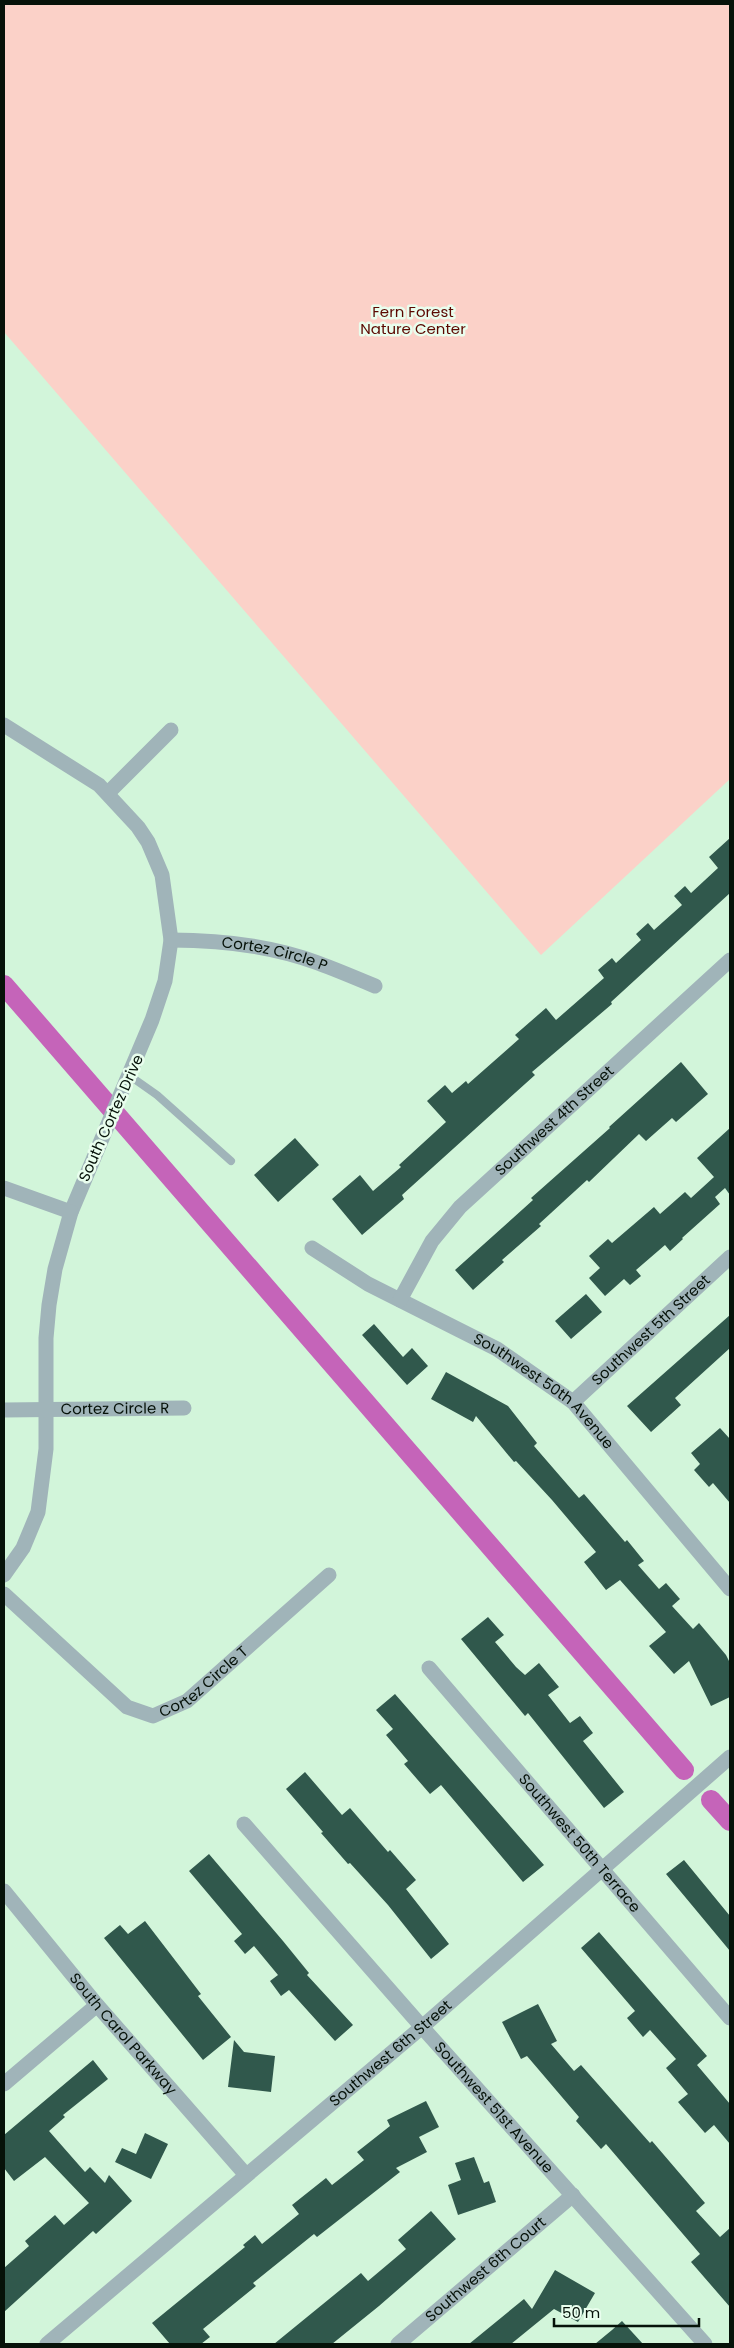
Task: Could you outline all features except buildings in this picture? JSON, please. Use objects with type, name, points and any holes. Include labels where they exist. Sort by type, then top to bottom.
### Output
[{"type":"street","name":"South Cortez Drive","points":[[4,725],[86,775],[108,793],[138,827],[156,859],[166,891],[171,940],[169,963],[159,1001],[124,1091],[71,1212],[56,1269],[49,1305],[44,1476],[38,1512],[22,1548],[4,1575]]},
{"type":"street","points":[[108,793],[171,730]]},
{"type":"street","name":"Cortez Circle P","points":[[171,940],[195,940],[275,951],[318,962],[375,986]]},
{"type":"street","name":"Southwest 4th Street","points":[[400,1300],[432,1241],[460,1207],[730,960]]},
{"type":"street","points":[[4,1188],[71,1212]]},
{"type":"street","name":"Southwest 50th Avenue","points":[[312,1248],[368,1284],[497,1349],[572,1402],[730,1590]]},
{"type":"street","name":"Southwest 5th Street","points":[[572,1402],[730,1257]]},
{"type":"street","name":"Cortez Circle R","points":[[4,1410],[46,1408],[184,1408]]},
{"type":"street","name":"Cortez Circle T","points":[[4,1594],[128,1707],[153,1716],[187,1700],[329,1575]]},
{"type":"street","name":"Southwest 50th Terrace","points":[[429,1668],[730,2018]]},
{"type":"street","name":"Southwest 6th Street","points":[[47,2344],[422,2027],[730,1757]]},
{"type":"street","name":"Southwest 51st Avenue","points":[[244,1824],[705,2344]]},
{"type":"street","name":"South Carol Parkway","points":[[4,1891],[97,2005],[246,2175]]},
{"type":"street","points":[[4,2084],[97,2005]]},
{"type":"street","name":"Southwest 6th Court","points":[[398,2344],[573,2195]]},
{"type":"lane","points":[[130,1076],[157,1095],[231,1161]]},
{"type":"green space","name":"Fern Forest Nature Center","points":[[4,4],[730,4],[730,779],[541,955],[4,332]]},
{"type":"waterway","points":[[4,985],[684,1770]]},
{"type":"waterway","points":[[711,1800],[730,1821]]}]
